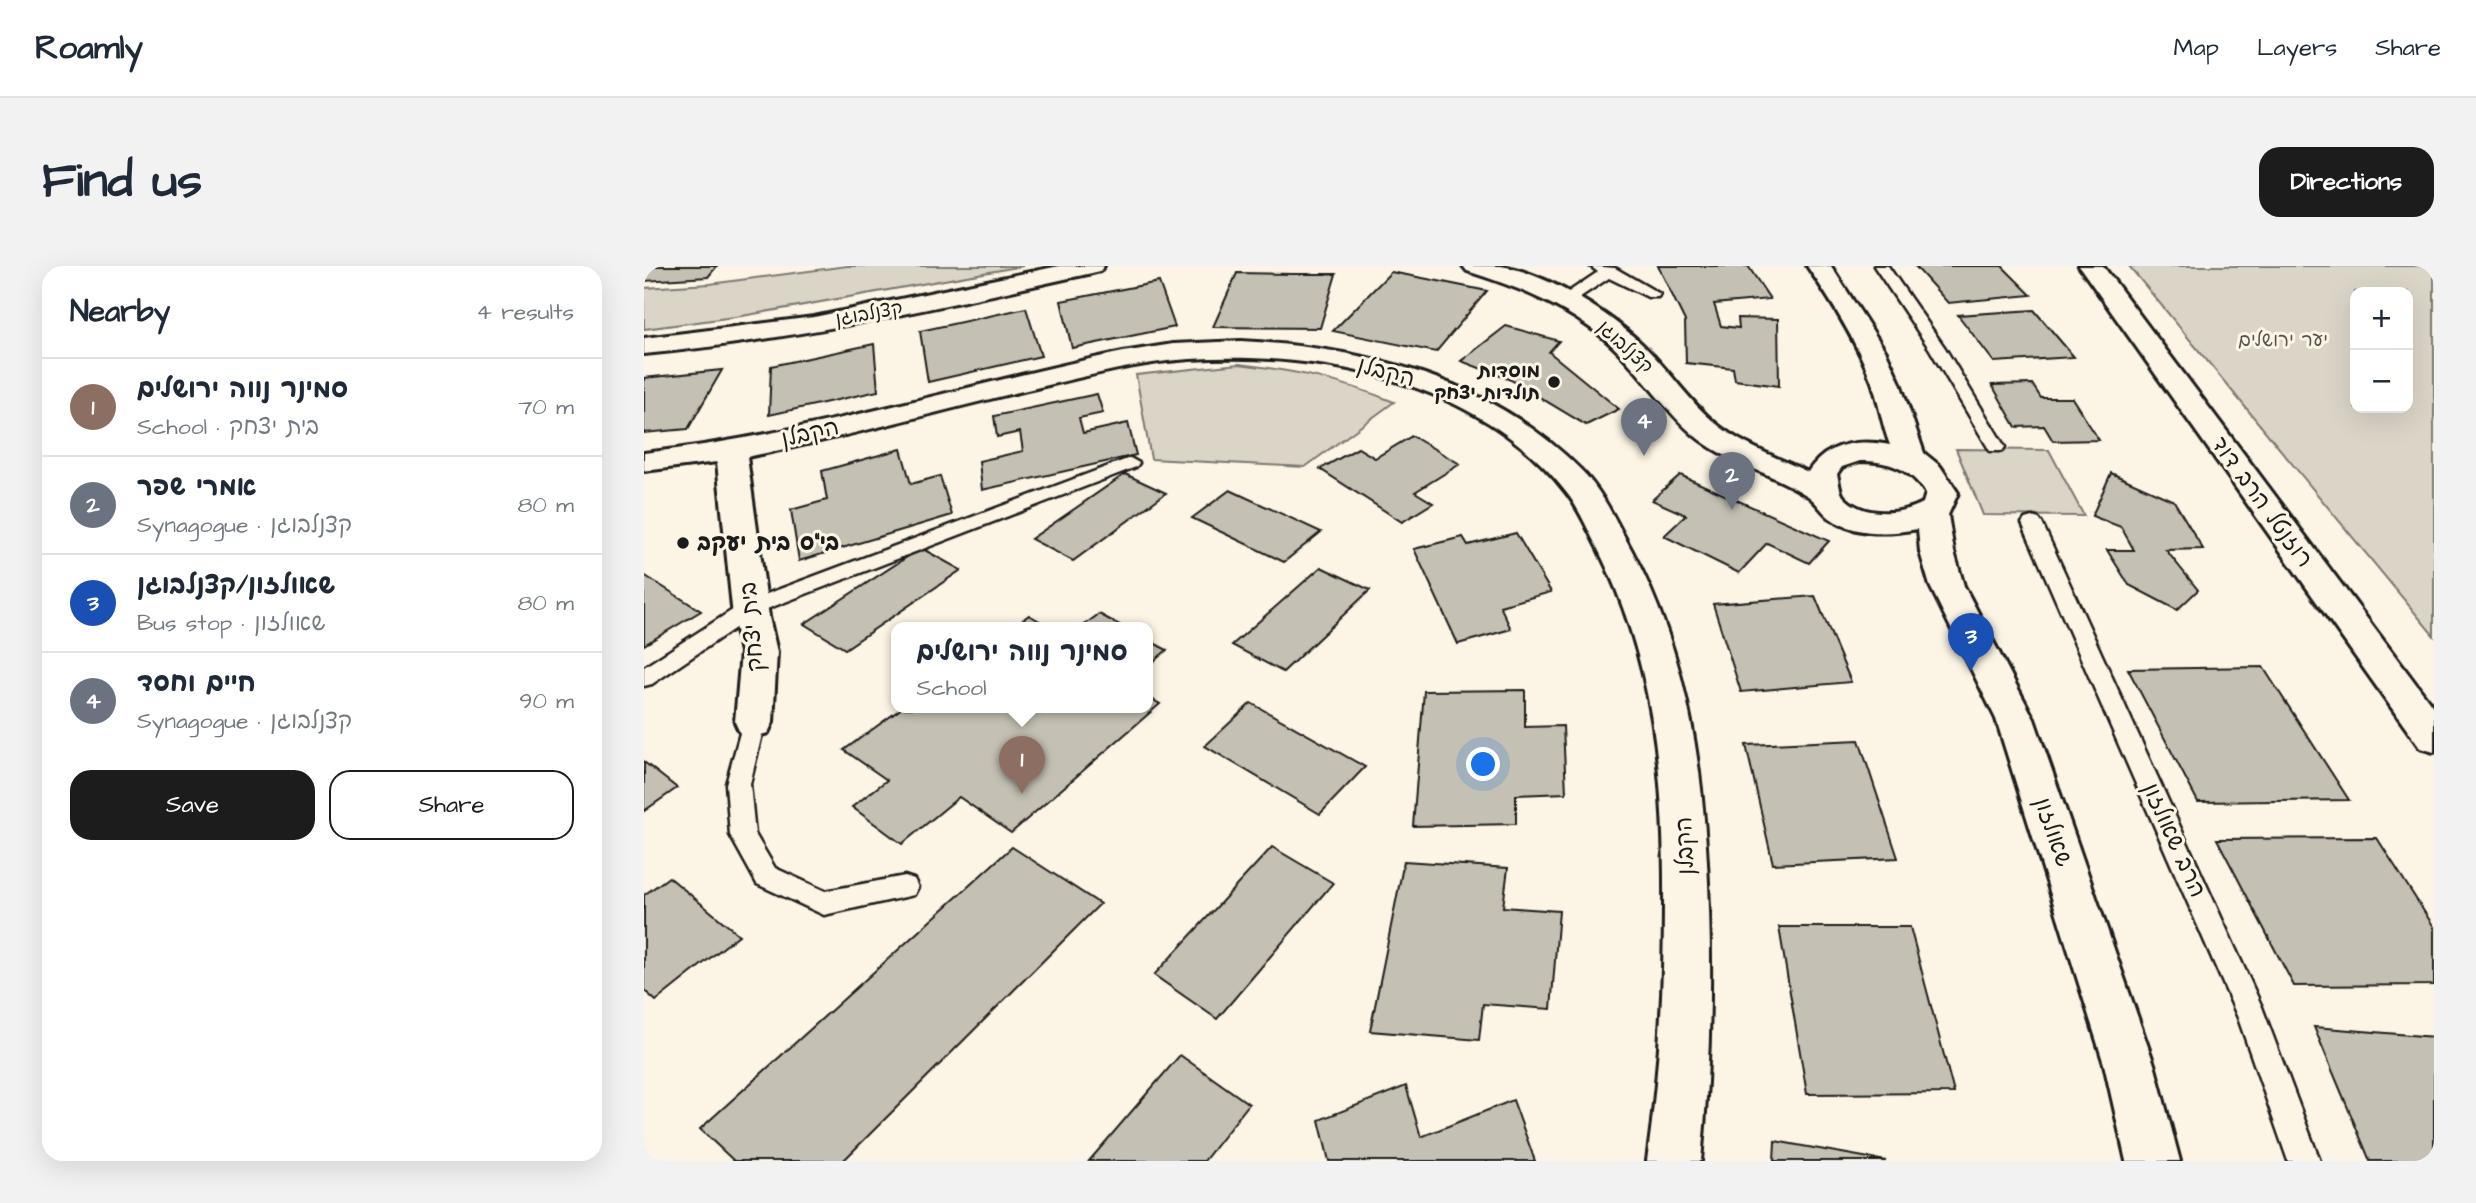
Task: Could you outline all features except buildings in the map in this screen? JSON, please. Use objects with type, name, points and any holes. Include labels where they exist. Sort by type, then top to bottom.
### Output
[{"type":"street","name":"קצנלבוגן","points":[[644,346],[749,335],[881,313],[1092,266]]},
{"type":"street","name":"קצנלבוגן","points":[[1475,266],[1510,276],[1566,300],[1606,325],[1636,353],[1696,422],[1716,438],[1824,492]]},
{"type":"street","points":[[1819,266],[1847,304],[1873,350],[1887,386],[1901,440],[1915,463]]},
{"type":"street","name":"רוזנטל הרב דוד","points":[[2091,266],[2434,737]]},
{"type":"street","name":"הקבלן","points":[[644,462],[731,449],[1125,360],[1186,351],[1234,349],[1308,354],[1420,380],[1461,396],[1501,418],[1536,444],[1571,478],[1595,510],[1642,603],[1677,739],[1686,833],[1687,970],[1680,1115],[1674,1161]]},
{"type":"street","points":[[1846,456],[1887,453],[1915,463],[1929,473],[1938,485],[1940,498],[1932,513],[1908,523],[1877,523],[1842,510],[1824,492],[1822,474],[1846,456],[1876,422],[1887,386]]},
{"type":"street","name":"בית יצחק","points":[[731,449],[759,653],[754,722]]},
{"type":"street","name":"קצנלבוגן","points":[[1755,457],[1794,461],[1846,456]]},
{"type":"street","name":"שאולזון","points":[[1932,513],[1937,552],[1947,586],[2015,719],[2050,820],[2129,1064],[2153,1161]]},
{"type":"lane","points":[[1881,266],[1937,348],[1996,447]]},
{"type":"lane","points":[[1566,300],[1604,269],[1653,294]]},
{"type":"lane","points":[[644,678],[752,607],[1130,463]]},
{"type":"lane","name":"הרב שאולזון","points":[[2032,523],[2252,1017],[2304,1161]]},
{"type":"lane","points":[[754,722],[738,784],[743,835],[766,876],[824,903],[905,887]]},
{"type":"green space","points":[[847,266],[1023,266],[742,316],[644,329],[644,288],[710,284]]},
{"type":"green space","name":"יער ירושלים","points":[[2129,266],[2434,266],[2434,636]]},
{"type":"green space","points":[[1239,364],[1318,377],[1394,402],[1305,467],[1151,459],[1136,375]]},
{"type":"green space","points":[[1956,449],[2049,450],[2084,516],[1983,515]]},
{"type":"place","name":"מוסדות תולדות יצחק","points":[[1554,382]]},
{"type":"place","name":"חיים וחסד","points":[[1644,456]]},
{"type":"place","name":"אמרי שפר","points":[[1732,510]]},
{"type":"place","name":"בי\"ס בית יעקב","points":[[683,543]]},
{"type":"place","name":"שאולזון/קצנלבוגן","points":[[1971,671]]},
{"type":"place","name":"סמינר נווה ירושלים","points":[[1022,794]]}]
